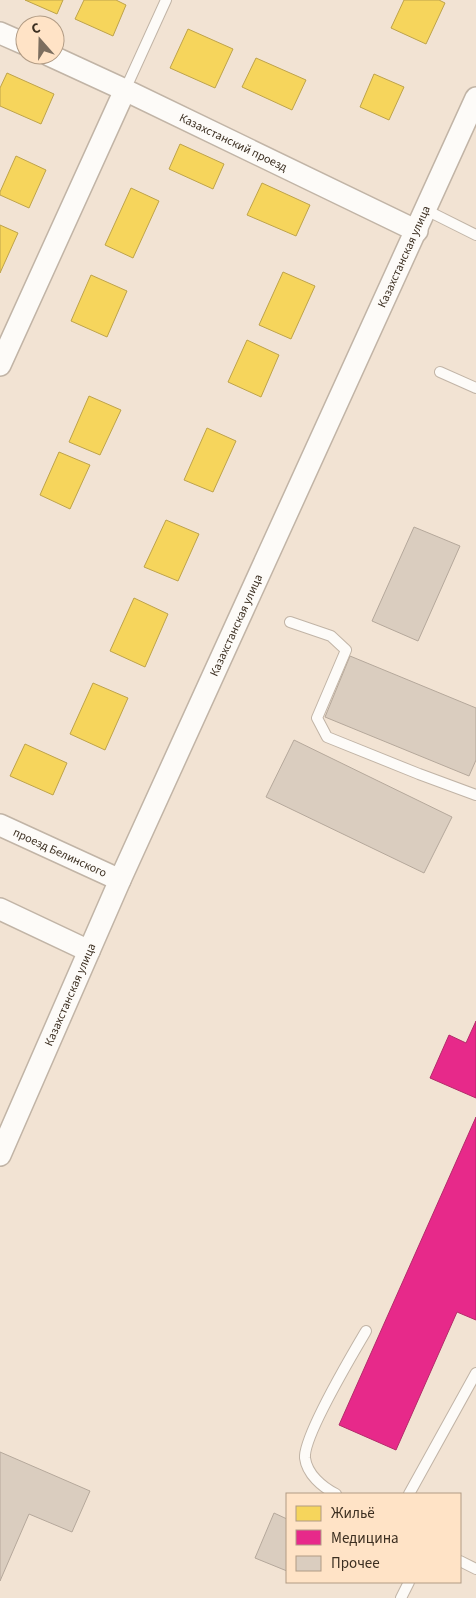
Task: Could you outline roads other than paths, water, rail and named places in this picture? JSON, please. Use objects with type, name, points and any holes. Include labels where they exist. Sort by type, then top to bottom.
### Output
[{"type":"street","points":[[0,33],[15,40]]},
{"type":"street","name":"Казахстанский проезд","points":[[65,62],[417,231]]},
{"type":"street","points":[[0,365],[125,90]]},
{"type":"street","name":"Казахстанская улица","points":[[0,1155],[120,880],[476,98]]},
{"type":"street","name":"проезд Белинского","points":[[0,825],[120,880]]},
{"type":"street","points":[[0,909],[89,951]]},
{"type":"lane","points":[[125,90],[166,0]]},
{"type":"lane","points":[[426,210],[476,235]]},
{"type":"lane","points":[[440,372],[476,388]]},
{"type":"lane","points":[[290,622],[331,636],[346,650],[317,718],[327,737],[476,795]]},
{"type":"lane","points":[[335,1493],[309,1473],[305,1457],[308,1440],[366,1331]]},
{"type":"lane","points":[[410,1493],[476,1373]]},
{"type":"lane","points":[[461,1562],[476,1569]]},
{"type":"lane","points":[[402,1598],[409,1583]]}]
